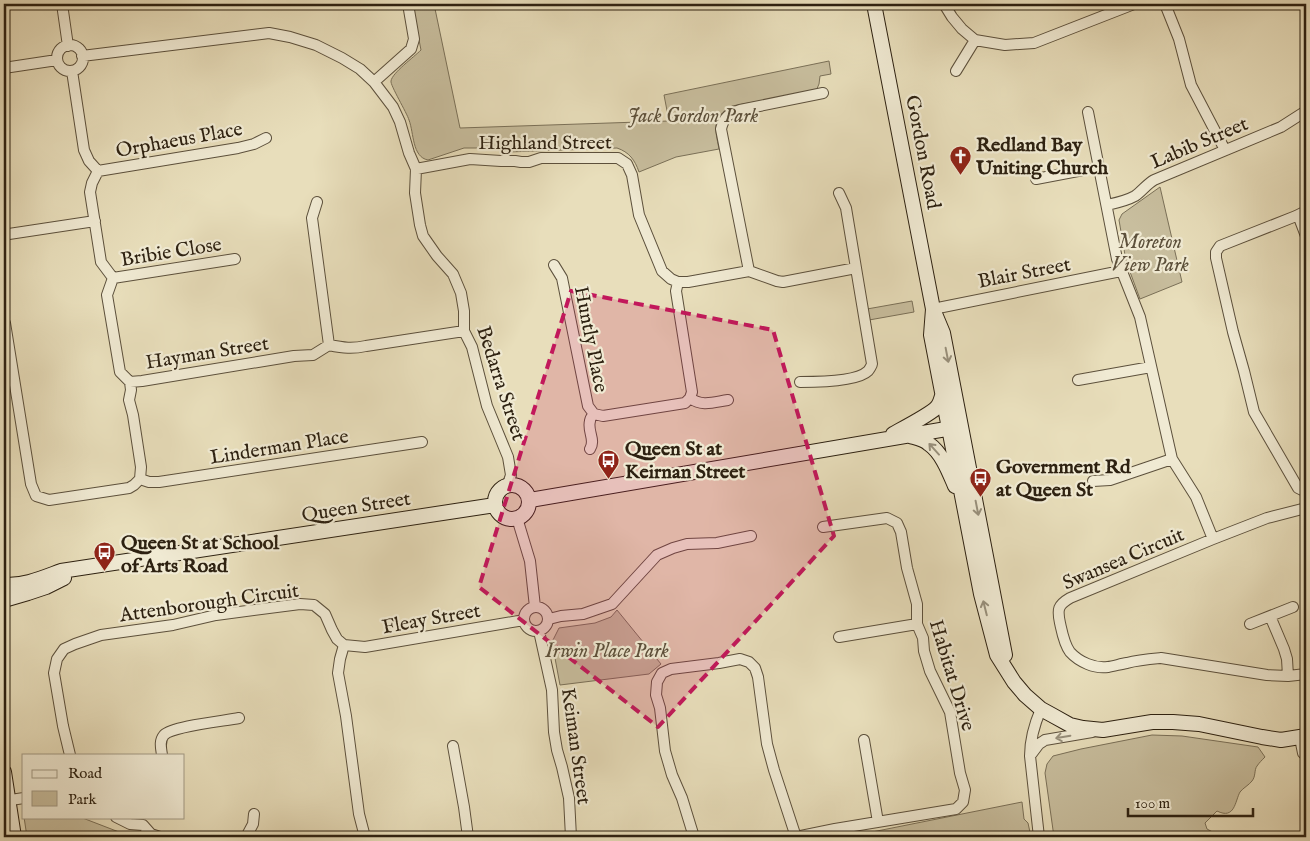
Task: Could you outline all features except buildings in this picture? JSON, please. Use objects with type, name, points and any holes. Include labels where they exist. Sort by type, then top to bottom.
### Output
[{"type":"street","points":[[62,4],[68,46]]},
{"type":"street","points":[[374,82],[411,49],[414,39],[408,4]]},
{"type":"street","name":"Gordon Road","points":[[874,4],[933,309],[943,333],[955,427]]},
{"type":"street","points":[[944,4],[952,17],[974,40],[1005,45],[1034,43],[1134,4]]},
{"type":"street","points":[[1165,4],[1179,39],[1191,85],[1225,150]]},
{"type":"street","name":"Bedarra Street","points":[[82,56],[269,33],[290,36],[342,58],[360,69],[374,82],[393,107],[416,169],[415,193],[423,236],[453,274],[461,293],[464,331],[472,347],[487,406],[508,457],[510,475],[508,484]]},
{"type":"street","points":[[956,71],[974,40]]},
{"type":"street","points":[[68,46],[79,49],[82,56],[79,68],[72,71],[61,68],[57,60],[61,49],[68,46]]},
{"type":"street","points":[[4,68],[57,60]]},
{"type":"street","points":[[72,71],[84,150],[89,161],[98,171],[90,192],[101,262],[113,278]]},
{"type":"street","points":[[749,271],[721,129],[723,120],[730,113],[740,110],[823,93]]},
{"type":"street","name":"Labib Street","points":[[1107,205],[1126,201],[1154,180],[1281,127],[1306,111]]},
{"type":"street","points":[[1088,112],[1117,259],[1140,317],[1172,459],[1196,498],[1213,539]]},
{"type":"street","name":"Orphaeus Place","points":[[98,171],[238,148],[254,144],[266,138]]},
{"type":"street","name":"Highland Street","points":[[416,169],[470,159],[529,162],[541,158],[618,158],[627,164],[632,176],[639,215],[662,271],[678,282]]},
{"type":"street","points":[[1036,179],[1099,167]]},
{"type":"street","points":[[800,382],[819,382],[859,376],[869,370],[872,364],[846,208],[838,193]]},
{"type":"street","points":[[317,202],[312,218],[329,345],[357,348],[464,331]]},
{"type":"street","points":[[1306,236],[1302,213],[1220,246],[1216,252],[1233,332],[1254,412],[1298,488],[1306,492]]},
{"type":"street","points":[[4,233],[9,234],[95,221]]},
{"type":"street","name":"Bribie Close","points":[[113,278],[235,259]]},
{"type":"street","name":"Huntly Place","points":[[554,265],[562,278],[588,406],[594,414],[603,416],[685,402],[690,398]]},
{"type":"street","points":[[728,400],[703,404],[690,398],[692,392],[676,291],[678,282],[688,282],[749,271],[783,282],[856,268]]},
{"type":"street","name":"Blair Street","points":[[933,309],[1121,271]]},
{"type":"street","name":"Hayman Street","points":[[113,278],[107,295],[120,372],[130,382],[294,356],[313,355],[329,345]]},
{"type":"street","name":"Gordon Road","points":[[933,309],[931,335],[942,396],[955,427]]},
{"type":"street","points":[[5,323],[30,484],[36,496],[49,500],[129,488],[140,479],[141,467],[134,415],[129,400],[130,382]]},
{"type":"street","points":[[1078,380],[1151,367]]},
{"type":"street","points":[[876,441],[904,428],[934,410],[942,396]]},
{"type":"street","points":[[590,449],[593,442],[589,430],[590,421],[594,414]]},
{"type":"street","points":[[530,500],[955,427]]},
{"type":"street","points":[[955,427],[964,505],[981,594],[997,655],[1019,688],[1041,709],[1070,725],[1103,730]]},
{"type":"street","points":[[955,427],[1004,650],[1006,669]]},
{"type":"street","points":[[910,435],[931,445],[940,456],[964,505]]},
{"type":"street","name":"Linderman Place","points":[[140,479],[149,482],[159,482],[422,442]]},
{"type":"street","points":[[1092,481],[1110,480],[1172,459]]},
{"type":"street","points":[[508,484],[514,484],[525,489],[530,500],[528,510],[517,518],[505,518],[500,514],[495,505],[496,494],[503,486],[508,484]]},
{"type":"street","name":"Queen Street","points":[[4,585],[12,586],[30,582],[61,571],[495,505]]},
{"type":"street","name":"Swansea Circuit","points":[[1306,508],[1267,518],[1213,539],[1070,598],[1059,606],[1063,638],[1070,651],[1077,658],[1093,666],[1101,668],[1161,658],[1266,675],[1288,676],[1306,674]]},
{"type":"street","points":[[517,518],[530,561],[534,607]]},
{"type":"street","name":"Habitat Drive","points":[[796,837],[956,809],[963,802],[965,790],[960,773],[950,712],[930,671],[924,651],[923,638],[917,624],[917,604],[907,568],[901,532],[897,523],[887,518],[823,527]]},
{"type":"street","points":[[548,619],[583,614],[612,604],[657,555],[673,548],[687,544],[717,543],[751,536]]},
{"type":"street","name":"Queen Street","points":[[4,600],[46,587],[63,579],[74,570]]},
{"type":"street","name":"Attenborough Circuit","points":[[70,754],[54,673],[57,659],[64,650],[75,644],[101,635],[300,604],[314,605],[325,614],[337,639],[344,646]]},
{"type":"street","points":[[534,607],[545,610],[547,614],[547,625],[539,631],[530,629],[524,620],[525,614],[534,607]]},
{"type":"street","points":[[1250,624],[1292,607]]},
{"type":"street","points":[[1270,616],[1287,659],[1288,676]]},
{"type":"street","name":"Fleay Street","points":[[344,646],[365,647],[524,620]]},
{"type":"street","points":[[839,637],[917,624]]},
{"type":"street","name":"Keiman Street","points":[[539,631],[552,690],[557,750],[569,798],[571,837]]},
{"type":"street","points":[[344,646],[338,673],[365,837]]},
{"type":"street","points":[[694,837],[665,751],[660,708],[656,694],[656,682],[662,673],[670,669],[740,659],[749,662],[755,668],[758,677],[767,744],[796,837]]},
{"type":"street","points":[[1039,836],[1030,756],[1033,728],[1041,709]]},
{"type":"street","points":[[162,754],[160,744],[164,735],[174,729],[239,718]]},
{"type":"street","points":[[1030,756],[1044,740],[1152,722],[1199,724],[1281,740],[1303,737],[1303,753],[1306,756]]},
{"type":"street","points":[[864,740],[878,822]]},
{"type":"street","points":[[453,746],[468,837]]},
{"type":"street","points":[[4,772],[6,801],[14,837]]},
{"type":"street","points":[[6,801],[22,798]]},
{"type":"street","points":[[246,837],[253,824],[254,814]]},
{"type":"street","points":[[118,818],[130,824],[145,821],[151,834],[160,837]]},
{"type":"highlighted area","points":[[571,291],[773,330],[834,536],[658,727],[479,587]]},
{"type":"green space","name":"Jack Gordon Park","points":[[412,4],[434,4],[460,128],[669,121],[664,95],[829,61],[831,74],[820,76],[816,91],[732,106],[725,110],[716,124],[719,149],[676,157],[639,172],[631,157],[617,148],[508,152],[498,148],[464,148],[428,160],[423,158],[416,149],[411,125],[391,81],[399,70],[421,50]]},
{"type":"green space","name":"Moreton View Park","points":[[1160,187],[1182,282],[1140,299],[1126,261],[1119,220],[1122,214]]},
{"type":"green space","points":[[912,301],[914,312],[869,320],[867,309]]},
{"type":"green space","name":"Irwin Place Park","points":[[617,610],[661,664],[649,674],[560,685],[552,642],[559,628],[595,623],[611,617]]},
{"type":"green space","points":[[1152,735],[1182,736],[1258,747],[1265,757],[1256,768],[1252,781],[1240,792],[1231,811],[1223,813],[1217,811],[1205,823],[1207,829],[1222,837],[1054,837],[1045,773],[1047,764],[1053,756]]},
{"type":"green space","points":[[1022,802],[1024,819],[1028,823],[1031,837],[847,837]]},
{"type":"green space","points":[[24,818],[83,818],[132,837],[27,837]]},
{"type":"waterway","points":[[1093,837],[1119,832],[1144,837]]},
{"type":"place","name":"Redland Bay Uniting Church","points":[[960,175]]},
{"type":"place","name":"Queen St at Keirnan Street","points":[[609,479]]},
{"type":"place","name":"Government Rd at Queen St","points":[[980,497]]},
{"type":"place","name":"Queen St at School of Arts Road","points":[[105,572]]}]
